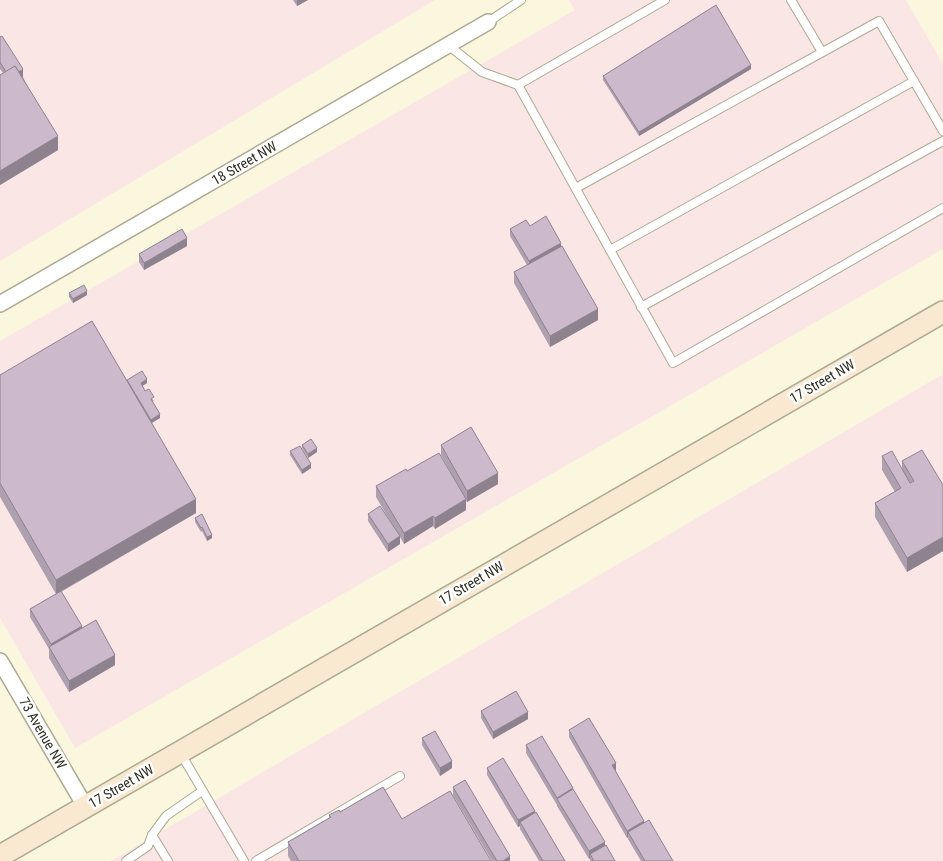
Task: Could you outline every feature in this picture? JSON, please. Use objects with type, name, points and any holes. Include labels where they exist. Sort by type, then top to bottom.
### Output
[{"type":"main road","name":"17 Street NW","points":[[0,856],[943,312]]},
{"type":"street","name":"18 Street NW","points":[[0,304],[488,22]]},
{"type":"street","name":"73 Avenue NW","points":[[0,661],[85,806]]},
{"type":"lane","points":[[488,22],[521,0]]},
{"type":"lane","points":[[518,85],[665,0]]},
{"type":"lane","points":[[790,0],[822,52]]},
{"type":"lane","points":[[576,188],[879,21],[943,131]]},
{"type":"lane","points":[[448,45],[482,72],[518,85],[673,363],[943,208]]},
{"type":"lane","points":[[610,250],[914,81]]},
{"type":"lane","points":[[642,306],[943,141]]},
{"type":"lane","points":[[180,752],[244,861]]},
{"type":"lane","points":[[256,861],[400,776]]},
{"type":"lane","points":[[126,861],[148,846],[152,835],[166,816],[202,791]]},
{"type":"lane","points":[[152,835],[168,861]]},
{"type":"shaded area","points":[[0,0],[435,0],[0,261]]},
{"type":"shaded area","points":[[569,0],[906,0],[943,64],[943,249],[75,748],[0,618],[0,341],[575,10]]},
{"type":"shaded area","points":[[943,374],[943,861],[111,861]]},
{"type":"building","points":[[716,5],[751,65],[639,132],[603,76]]},
{"type":"building","points":[[2,36],[23,69],[19,72],[15,66],[6,72],[0,62],[0,37]]},
{"type":"building","points":[[15,66],[58,136],[0,171],[0,75]]},
{"type":"building","points":[[546,216],[561,243],[529,261],[510,229],[526,220],[530,226]]},
{"type":"building","points":[[182,229],[187,238],[144,263],[139,254]]},
{"type":"building","points":[[562,246],[598,309],[550,336],[514,272]]},
{"type":"building","points":[[84,285],[87,291],[73,299],[69,293]]},
{"type":"building","points":[[92,321],[196,499],[56,580],[0,483],[0,375]]},
{"type":"building","points":[[142,371],[147,379],[141,383],[145,391],[149,389],[154,397],[151,399],[160,414],[151,420],[127,380]]},
{"type":"building","points":[[471,427],[498,473],[467,491],[441,445]]},
{"type":"building","points":[[311,439],[317,448],[308,454],[302,445]]},
{"type":"building","points":[[300,446],[311,464],[302,470],[290,451]]},
{"type":"building","points":[[922,450],[943,485],[943,537],[907,558],[875,503],[901,488],[882,456],[892,451],[910,483],[914,481],[902,461]]},
{"type":"building","points":[[439,453],[466,499],[435,518],[433,516],[404,533],[376,486]]},
{"type":"building","points":[[380,506],[400,536],[388,544],[368,514]]},
{"type":"building","points":[[202,514],[212,535],[207,537],[195,518]]},
{"type":"building","points":[[61,591],[82,626],[51,644],[30,609]]},
{"type":"building","points":[[96,620],[115,655],[69,681],[49,647]]},
{"type":"building","points":[[516,691],[528,712],[493,732],[481,711]]},
{"type":"building","points":[[589,718],[616,763],[612,765],[644,821],[627,831],[569,730]]},
{"type":"building","points":[[435,731],[452,761],[440,768],[422,738]]},
{"type":"building","points":[[542,736],[573,788],[557,798],[526,745]]},
{"type":"building","points":[[503,758],[535,811],[518,820],[487,768]]},
{"type":"building","points":[[465,780],[510,856],[503,861],[497,861],[453,787]]},
{"type":"building","points":[[383,787],[402,819],[450,791],[491,861],[299,861],[288,842],[331,817],[329,815],[339,810],[340,812]]},
{"type":"building","points":[[573,789],[605,842],[589,851],[557,799]]},
{"type":"building","points":[[536,812],[565,861],[543,861],[520,822]]},
{"type":"building","points":[[649,820],[673,861],[645,861],[628,832]]},
{"type":"building","points":[[606,845],[615,861],[594,861],[590,854]]}]
